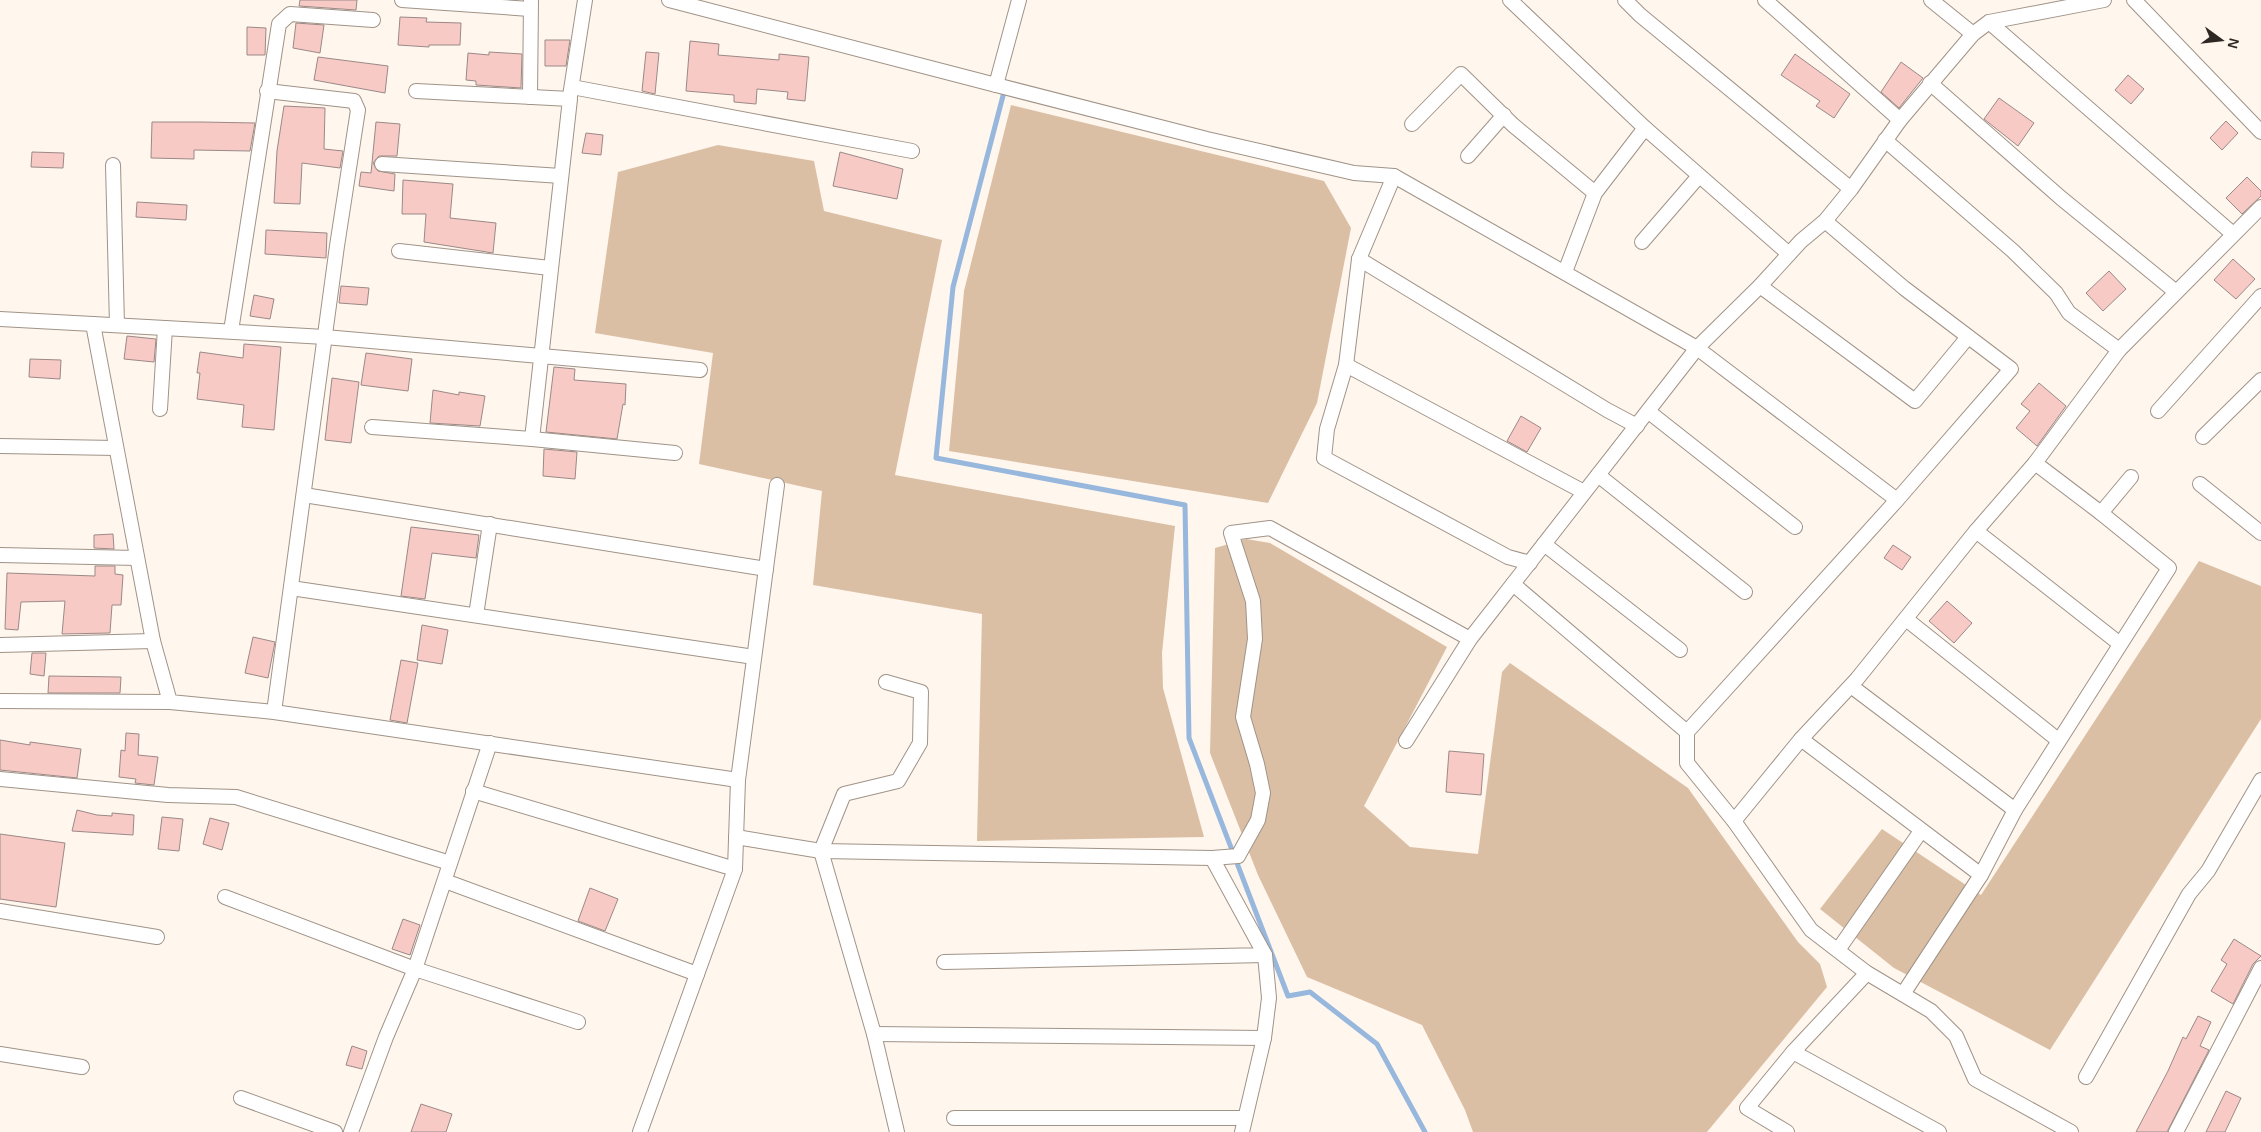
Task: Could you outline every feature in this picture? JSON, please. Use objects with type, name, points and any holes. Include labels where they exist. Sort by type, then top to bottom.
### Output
[{"type":"street","points":[[402,0],[531,4],[530,97]]},
{"type":"street","points":[[532,439],[571,93],[585,0]]},
{"type":"street","points":[[669,0],[1207,139],[1354,173],[1394,176],[1697,348],[1897,500]]},
{"type":"street","points":[[996,85],[1019,0]]},
{"type":"street","points":[[1510,0],[1645,128],[1789,254]]},
{"type":"street","points":[[1625,0],[1640,15],[1851,188]]},
{"type":"street","points":[[1765,0],[1900,120]]},
{"type":"street","points":[[1931,0],[1972,34]]},
{"type":"street","points":[[1406,741],[1470,640],[1697,348],[1760,286],[1801,241],[1824,221],[1851,188],[1900,120],[1972,34],[1989,22],[2104,0]]},
{"type":"street","points":[[2134,0],[2261,132]]},
{"type":"street","points":[[231,331],[267,91],[279,24],[290,14],[373,20]]},
{"type":"street","points":[[1989,22],[2233,234]]},
{"type":"street","points":[[1412,124],[1461,74],[1504,116],[1595,193]]},
{"type":"street","points":[[1930,83],[2061,198],[2176,292]]},
{"type":"street","points":[[267,91],[354,101],[358,110],[274,712]]},
{"type":"street","points":[[416,91],[530,97],[571,93],[912,150]]},
{"type":"street","points":[[1468,156],[1504,116]]},
{"type":"street","points":[[1565,272],[1595,193],[1645,128]]},
{"type":"street","points":[[1885,140],[2013,252],[2056,293],[2069,313],[2119,350]]},
{"type":"street","points":[[382,164],[561,176]]},
{"type":"street","points":[[113,165],[117,325]]},
{"type":"street","points":[[1394,176],[1359,259],[1346,365],[1327,429],[1324,458],[1508,557],[1530,563]]},
{"type":"street","points":[[1642,242],[1699,176]]},
{"type":"street","points":[[1734,821],[1801,739],[1851,686],[1976,531],[2035,463],[2119,350],[2261,207]]},
{"type":"street","points":[[1824,221],[1904,288],[2011,369],[1897,500],[1687,732],[1687,763],[1734,821],[1812,930],[1867,973],[1931,1011],[1956,1036],[1975,1079],[2071,1132]]},
{"type":"street","points":[[399,251],[550,268]]},
{"type":"street","points":[[1359,259],[1607,410],[1637,426]]},
{"type":"street","points":[[1760,286],[1915,401],[1968,336]]},
{"type":"street","points":[[2158,411],[2261,296]]},
{"type":"street","points":[[0,319],[325,337],[700,370]]},
{"type":"street","points":[[93,324],[153,641],[170,702]]},
{"type":"street","points":[[160,409],[165,328]]},
{"type":"street","points":[[1346,365],[1584,492]]},
{"type":"street","points":[[2202,437],[2261,380]]},
{"type":"street","points":[[1648,412],[1795,528]]},
{"type":"street","points":[[372,426],[675,453]]},
{"type":"street","points":[[0,446],[116,448]]},
{"type":"street","points":[[1903,994],[1980,875],[2015,810],[2058,740],[2169,568],[2102,513],[2035,463]]},
{"type":"street","points":[[1598,474],[1745,592]]},
{"type":"street","points":[[2102,513],[2130,477]]},
{"type":"street","points":[[2200,484],[2261,533]]},
{"type":"street","points":[[640,1132],[736,869],[738,780],[777,485]]},
{"type":"street","points":[[304,495],[766,569]]},
{"type":"street","points":[[476,615],[490,524]]},
{"type":"street","points":[[736,836],[821,851],[1225,857],[1258,820],[1263,794],[1257,764],[1243,717],[1256,639],[1253,601],[1231,533],[1270,528],[1470,640]]},
{"type":"street","points":[[1976,531],[2120,644]]},
{"type":"street","points":[[1544,544],[1680,650]]},
{"type":"street","points":[[0,555],[137,558]]},
{"type":"street","points":[[1513,584],[1687,732]]},
{"type":"street","points":[[291,588],[754,657]]},
{"type":"street","points":[[1906,619],[2058,740]]},
{"type":"street","points":[[0,645],[153,641]]},
{"type":"street","points":[[886,682],[921,692],[920,743],[898,781],[844,794],[821,851],[874,1034],[897,1132]]},
{"type":"street","points":[[1851,686],[2015,810]]},
{"type":"street","points":[[0,701],[170,702],[274,712],[738,780]]},
{"type":"street","points":[[1801,739],[1980,875]]},
{"type":"street","points":[[351,1132],[386,1037],[416,969],[490,744]]},
{"type":"street","points":[[0,779],[168,795],[236,797],[450,863]]},
{"type":"street","points":[[2086,1077],[2189,894],[2208,871],[2261,780]]},
{"type":"street","points":[[473,791],[736,869]]},
{"type":"street","points":[[1838,950],[1921,831]]},
{"type":"street","points":[[1225,857],[1265,955],[1269,998],[1264,1038],[1242,1132]]},
{"type":"street","points":[[445,881],[697,974]]},
{"type":"street","points":[[225,897],[416,969],[578,1022]]},
{"type":"street","points":[[0,911],[157,936]]},
{"type":"street","points":[[944,962],[1265,955]]},
{"type":"street","points":[[2176,1132],[2261,968]]},
{"type":"street","points":[[1786,1132],[1747,1108],[1793,1052],[1867,973]]},
{"type":"street","points":[[874,1034],[1264,1038]]},
{"type":"street","points":[[1793,1052],[1940,1132]]},
{"type":"street","points":[[0,1054],[82,1068]]},
{"type":"street","points":[[241,1098],[335,1132]]},
{"type":"street","points":[[954,1118],[1244,1118]]},
{"type":"shaded area","points":[[1011,105],[1324,181],[1351,228],[1317,403],[1268,503],[949,451],[964,291]]},
{"type":"shaded area","points":[[718,145],[814,161],[824,211],[942,240],[895,475],[1175,526],[1162,653],[1163,688],[1204,837],[977,841],[982,614],[813,585],[822,491],[699,464],[713,353],[595,333],[618,172]]},
{"type":"shaded area","points":[[1246,539],[1270,543],[1447,647],[1364,806],[1410,847],[1478,854],[1502,672],[1510,663],[1688,788],[1798,942],[1820,964],[1827,987],[1707,1132],[1473,1132],[1465,1110],[1422,1025],[1307,977],[1258,875],[1210,753],[1215,548]]},
{"type":"shaded area","points":[[2199,561],[2261,586],[2261,719],[2050,1050],[1894,968],[1820,909],[1882,829],[1981,895]]},
{"type":"building","points":[[300,0],[357,0],[356,10],[299,6]]},
{"type":"building","points":[[400,17],[427,18],[426,22],[461,23],[460,45],[429,45],[429,47],[398,45]]},
{"type":"building","points":[[296,23],[324,25],[320,53],[293,48]]},
{"type":"building","points":[[247,27],[266,28],[265,55],[247,55]]},
{"type":"building","points":[[545,40],[570,40],[566,66],[545,66]]},
{"type":"building","points":[[690,41],[719,44],[718,55],[779,60],[779,54],[809,57],[805,101],[787,99],[788,92],[757,89],[756,104],[734,102],[734,95],[686,91]]},
{"type":"building","points":[[489,52],[522,54],[521,88],[476,85],[476,81],[466,80],[468,53],[489,55]]},
{"type":"building","points":[[646,52],[659,53],[655,94],[642,91]]},
{"type":"building","points":[[1795,54],[1850,94],[1834,118],[1816,106],[1820,101],[1781,75]]},
{"type":"building","points":[[318,57],[388,66],[385,93],[314,80]]},
{"type":"building","points":[[1901,62],[1923,78],[1899,108],[1881,92]]},
{"type":"building","points":[[2128,75],[2144,89],[2131,104],[2115,90]]},
{"type":"building","points":[[1999,98],[2034,123],[2018,146],[1984,119]]},
{"type":"building","points":[[284,106],[325,108],[324,149],[343,151],[340,168],[302,163],[300,204],[274,203],[277,151]]},
{"type":"building","points":[[2226,121],[2238,133],[2222,150],[2210,138]]},
{"type":"building","points":[[152,122],[255,123],[250,151],[194,150],[194,159],[151,158]]},
{"type":"building","points":[[376,122],[400,124],[397,156],[379,156],[373,163],[378,171],[395,174],[394,191],[359,186],[361,172],[371,173]]},
{"type":"building","points":[[586,133],[603,135],[601,155],[582,153]]},
{"type":"building","points":[[32,152],[64,153],[63,168],[31,167]]},
{"type":"building","points":[[840,152],[903,169],[897,199],[833,186]]},
{"type":"building","points":[[2247,177],[2261,191],[2261,196],[2242,214],[2226,198]]},
{"type":"building","points":[[403,180],[453,184],[450,218],[496,223],[493,253],[424,242],[426,214],[402,214]]},
{"type":"building","points":[[137,202],[187,205],[186,220],[136,217]]},
{"type":"building","points":[[266,230],[327,233],[326,258],[265,254]]},
{"type":"building","points":[[2233,259],[2255,279],[2236,299],[2214,280]]},
{"type":"building","points":[[2109,271],[2126,289],[2103,311],[2086,293]]},
{"type":"building","points":[[341,286],[369,288],[367,305],[339,303]]},
{"type":"building","points":[[254,295],[274,299],[270,319],[250,316]]},
{"type":"building","points":[[127,336],[156,339],[154,362],[124,359]]},
{"type":"building","points":[[244,344],[281,347],[274,430],[242,427],[244,405],[197,399],[200,373],[197,373],[200,352],[243,358]]},
{"type":"building","points":[[366,353],[412,359],[408,391],[361,385]]},
{"type":"building","points":[[30,359],[61,360],[60,379],[29,377]]},
{"type":"building","points":[[554,367],[575,369],[574,380],[626,384],[625,405],[623,404],[617,439],[546,432]]},
{"type":"building","points":[[332,378],[359,382],[351,443],[325,440]]},
{"type":"building","points":[[2039,383],[2066,406],[2037,446],[2016,428],[2030,411],[2021,404]]},
{"type":"building","points":[[433,390],[459,395],[459,392],[485,396],[480,426],[430,423]]},
{"type":"building","points":[[1521,416],[1541,428],[1527,452],[1507,441]]},
{"type":"building","points":[[544,449],[577,452],[575,479],[543,476]]},
{"type":"building","points":[[411,527],[479,535],[476,558],[432,553],[425,599],[401,596]]},
{"type":"building","points":[[113,534],[114,549],[94,548],[94,535]]},
{"type":"building","points":[[1893,545],[1911,557],[1902,570],[1884,558]]},
{"type":"building","points":[[95,566],[115,566],[115,574],[123,575],[121,605],[112,605],[110,633],[62,634],[65,601],[21,602],[18,630],[5,629],[7,573],[95,576]]},
{"type":"building","points":[[1947,601],[1972,623],[1954,643],[1929,621]]},
{"type":"building","points":[[422,625],[448,630],[442,664],[417,660]]},
{"type":"building","points":[[253,637],[275,642],[268,678],[245,673]]},
{"type":"building","points":[[32,653],[46,653],[44,676],[30,674]]},
{"type":"building","points":[[401,660],[418,663],[407,723],[390,720]]},
{"type":"building","points":[[49,676],[121,677],[120,693],[48,693]]},
{"type":"building","points":[[126,733],[139,734],[138,755],[158,757],[154,785],[135,783],[136,779],[119,777],[121,750],[125,751]]},
{"type":"building","points":[[0,740],[30,745],[30,742],[81,749],[77,778],[0,770]]},
{"type":"building","points":[[1449,751],[1484,754],[1481,795],[1446,792]]},
{"type":"building","points":[[77,810],[97,815],[112,816],[112,813],[134,815],[133,835],[72,831]]},
{"type":"building","points":[[162,817],[183,819],[179,851],[158,849]]},
{"type":"building","points":[[210,818],[229,823],[222,850],[203,844]]},
{"type":"building","points":[[0,834],[65,843],[56,907],[0,899]]},
{"type":"building","points":[[590,888],[618,899],[605,931],[578,921]]},
{"type":"building","points":[[403,919],[420,925],[410,955],[392,949]]},
{"type":"building","points":[[2234,939],[2261,956],[2253,964],[2233,1004],[2211,991],[2227,964],[2221,960]]},
{"type":"building","points":[[2198,1016],[2211,1022],[2200,1046],[2209,1050],[2167,1132],[2136,1132],[2168,1071],[2183,1037],[2186,1039]]},
{"type":"building","points":[[352,1046],[367,1051],[362,1069],[346,1065]]},
{"type":"building","points":[[2226,1091],[2241,1098],[2225,1132],[2206,1132]]},
{"type":"building","points":[[421,1104],[452,1114],[446,1132],[411,1132]]},
{"type":"waterway","points":[[1004,92],[953,287],[936,458],[1185,505],[1189,738],[1288,996],[1310,992],[1377,1044],[1425,1132]]}]
